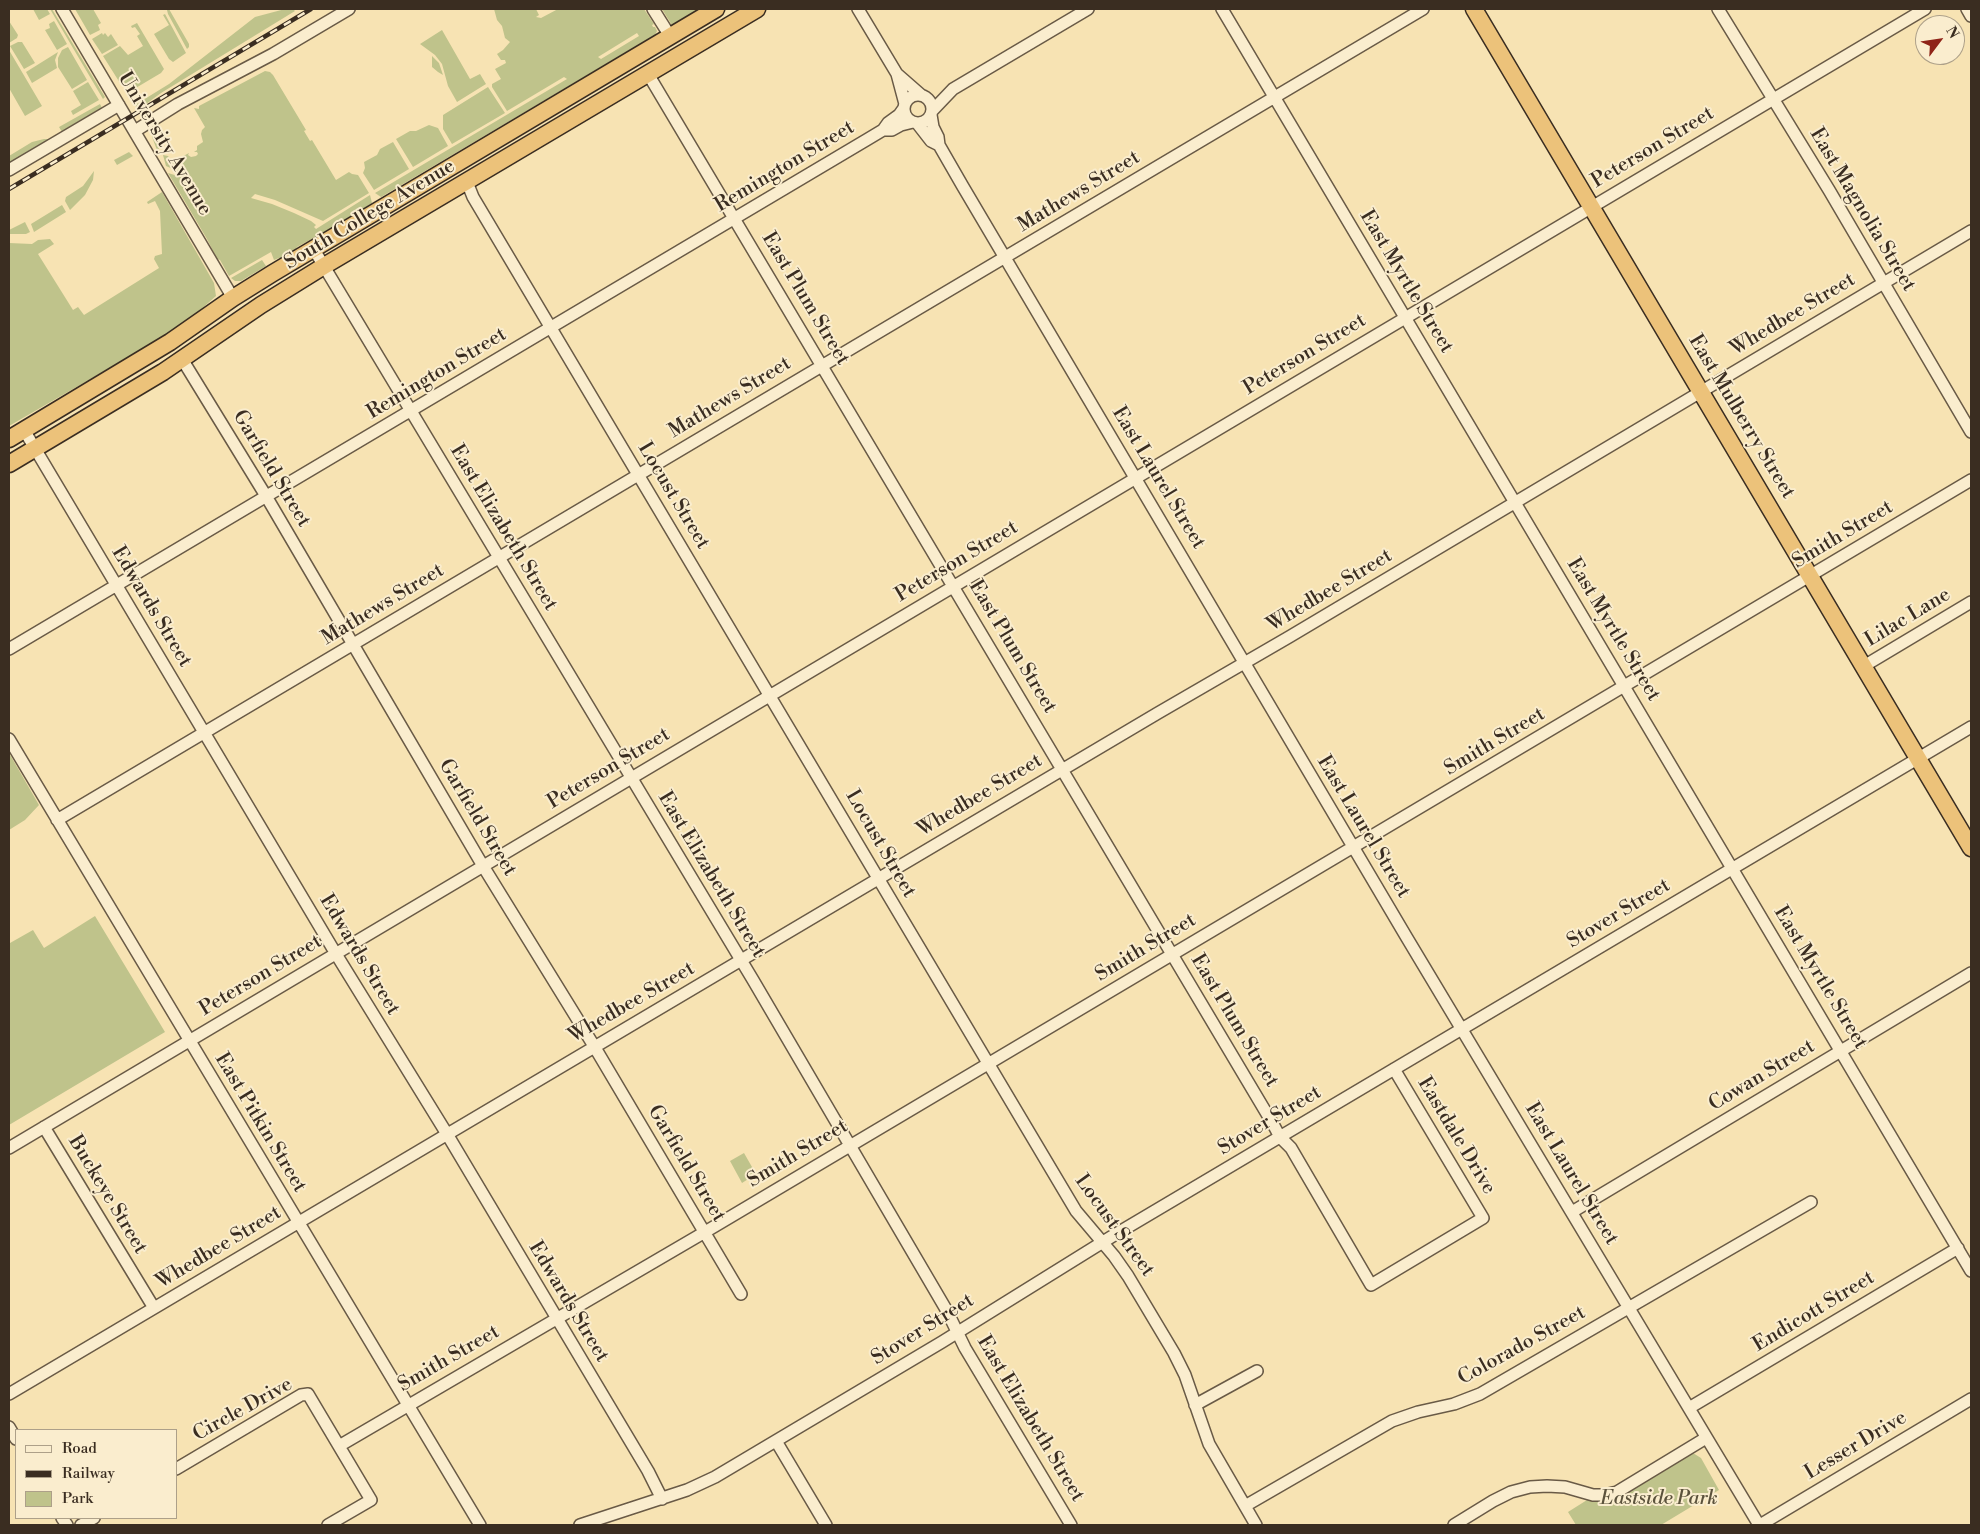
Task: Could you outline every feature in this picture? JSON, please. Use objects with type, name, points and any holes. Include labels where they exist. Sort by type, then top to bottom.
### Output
[{"type":"highway","name":"South College Avenue","points":[[9,439],[170,342],[233,298],[313,248],[716,9]]},
{"type":"highway","name":"South College Avenue","points":[[9,464],[182,359],[261,305],[324,266],[757,9]]},
{"type":"highway","name":"East Mulberry Street","points":[[1474,9],[1971,848]]},
{"type":"highway","points":[[648,74],[646,66],[650,56],[668,37]]},
{"type":"highway","points":[[467,182],[470,170],[478,160],[508,134]]},
{"type":"street","name":"University Avenue","points":[[62,9],[233,298]]},
{"type":"street","points":[[135,131],[178,104],[273,54],[349,9]]},
{"type":"street","points":[[653,9],[668,37]]},
{"type":"street","points":[[858,9],[897,74],[906,116],[915,123],[925,122],[953,90],[1088,9]]},
{"type":"street","name":"East Myrtle Street","points":[[1222,9],[1958,1248],[1968,1258],[1971,1271]]},
{"type":"street","name":"Mathews Street","points":[[57,820],[1423,9]]},
{"type":"street","name":"East Magnolia Street","points":[[1718,9],[1884,283],[1971,432]]},
{"type":"street","name":"Peterson Street","points":[[9,1148],[1925,9]]},
{"type":"street","points":[[1967,9],[1971,16]]},
{"type":"street","name":"East Plum Street","points":[[648,74],[1280,1136]]},
{"type":"street","points":[[897,74],[931,102],[932,113]]},
{"type":"street","points":[[905,106],[911,97],[953,90]]},
{"type":"street","points":[[9,170],[119,105]]},
{"type":"street","name":"Remington Street","points":[[9,649],[883,130],[888,123],[899,115],[905,106]]},
{"type":"street","name":"East Laurel Street","points":[[932,113],[933,127],[938,137],[939,145],[1462,1029],[1760,1525]]},
{"type":"street","name":"Remington Street","points":[[883,130],[892,130],[915,123]]},
{"type":"street","name":"East Laurel Street","points":[[915,123],[931,141],[939,145]]},
{"type":"street","name":"Locust Street","points":[[467,182],[474,197],[1076,1211],[1128,1276],[1174,1353],[1185,1375],[1208,1444],[1256,1525]]},
{"type":"street","name":"Whedbee Street","points":[[9,1394],[594,1046],[1516,503],[1971,231]]},
{"type":"street","name":"East Elizabeth Street","points":[[313,248],[850,1144],[947,1311],[965,1348],[1071,1525]]},
{"type":"street","name":"Garfield Street","points":[[182,359],[266,496],[483,866],[594,1046],[741,1294]]},
{"type":"street","name":"Edwards Street","points":[[24,430],[336,954],[447,1134],[648,1471],[662,1499]]},
{"type":"street","name":"Smith Street","points":[[339,1446],[705,1232],[850,1144],[1971,480]]},
{"type":"street","name":"Lilac Lane","points":[[1864,666],[1971,602]]},
{"type":"street","name":"Stover Street","points":[[580,1525],[703,1484],[1280,1136],[1971,727]]},
{"type":"street","name":"East Pitkin Street","points":[[9,739],[480,1525]]},
{"type":"street","name":"Cowan Street","points":[[1572,1212],[1971,973]]},
{"type":"street","name":"Eastdale Drive","points":[[1280,1136],[1291,1148],[1371,1285],[1483,1218],[1394,1069]]},
{"type":"street","name":"Buckeye Street","points":[[44,1127],[154,1308]]},
{"type":"street","name":"Colorado Street","points":[[1245,1506],[1375,1429],[1403,1416],[1454,1404],[1476,1396],[1811,1202]]},
{"type":"street","name":"Endicott Street","points":[[1689,1408],[1958,1248]]},
{"type":"street","points":[[1195,1405],[1257,1371]]},
{"type":"street","name":"Circle Drive","points":[[178,1468],[301,1396],[308,1394],[371,1500],[328,1525]]},
{"type":"street","name":"Lesser Drive","points":[[1760,1525],[1971,1399]]},
{"type":"street","points":[[9,1427],[15,1438]]},
{"type":"street","points":[[1454,1525],[1493,1501],[1511,1492],[1530,1487],[1565,1487],[1593,1495],[1617,1492],[1706,1438]]},
{"type":"street","points":[[776,1441],[826,1525]]},
{"type":"street","points":[[81,1525],[92,1519]]},
{"type":"green space","points":[[33,9],[47,9],[50,14],[39,20]]},
{"type":"green space","points":[[50,9],[52,9],[105,97],[103,99]]},
{"type":"green space","points":[[75,9],[93,9],[101,23],[98,25],[100,30],[90,35]]},
{"type":"green space","points":[[169,9],[189,44],[187,49],[168,14],[167,10]]},
{"type":"green space","points":[[285,9],[293,9],[295,11],[161,93],[138,110],[135,105],[169,84],[255,17]]},
{"type":"green space","points":[[494,9],[536,9],[539,15],[536,17],[541,18],[558,9],[644,9],[657,31],[655,35],[381,197],[375,193],[567,79],[564,77],[507,111],[492,87],[492,84],[501,79],[495,69],[506,63],[497,54],[510,42],[505,38],[502,26],[497,20]],"holes":[[[637,33],[639,36],[601,59],[598,57]]]},
{"type":"green space","points":[[662,9],[700,9],[673,27]]},
{"type":"green space","points":[[165,14],[186,53],[173,62],[169,59],[154,34],[169,25],[163,15]]},
{"type":"green space","points":[[9,21],[18,35],[17,38],[9,43]]},
{"type":"green space","points":[[54,21],[67,44],[57,50],[45,30],[50,28],[49,24]]},
{"type":"green space","points":[[137,23],[164,69],[161,73],[129,92],[120,83],[103,56],[120,46],[128,55],[143,46],[137,36],[140,34],[135,27],[132,28],[131,26]]},
{"type":"green space","points":[[442,30],[470,79],[480,74],[486,84],[457,102],[448,86],[442,64],[435,55],[420,44]]},
{"type":"green space","points":[[102,33],[103,35],[105,33],[108,37],[111,34],[118,45],[102,54],[92,39]]},
{"type":"green space","points":[[22,42],[35,63],[24,69],[10,46]]},
{"type":"green space","points":[[68,47],[87,80],[72,89],[58,67],[58,58],[62,50]]},
{"type":"green space","points":[[9,50],[42,106],[25,116],[9,88]]},
{"type":"green space","points":[[58,52],[55,60],[57,68],[32,83],[26,72]]},
{"type":"green space","points":[[432,56],[439,63],[443,75],[432,67]]},
{"type":"green space","points":[[265,71],[273,75],[306,130],[304,131],[310,141],[312,140],[336,180],[349,172],[358,175],[369,193],[323,221],[275,200],[255,194],[251,198],[272,204],[311,221],[316,225],[314,227],[316,229],[370,195],[372,203],[355,215],[297,247],[295,251],[285,258],[274,260],[271,252],[229,276],[220,260],[217,259],[168,173],[181,177],[184,174],[166,166],[163,155],[168,156],[172,162],[189,153],[188,155],[191,157],[196,156],[197,152],[194,152],[197,150],[197,146],[203,142],[201,134],[205,127],[194,108],[199,109],[199,106]]},
{"type":"green space","points":[[88,82],[99,100],[73,115],[71,111],[81,105],[73,91]]},
{"type":"green space","points":[[488,87],[505,113],[452,144],[443,129],[443,115]]},
{"type":"green space","points":[[100,104],[102,108],[62,132],[59,127]]},
{"type":"green space","points":[[429,125],[438,128],[448,146],[413,167],[396,139],[410,131],[416,131]]},
{"type":"green space","points":[[158,129],[160,131],[156,134],[162,144],[157,150],[152,137]]},
{"type":"green space","points":[[49,139],[9,164],[9,156],[32,142]]},
{"type":"green space","points":[[393,142],[409,169],[374,190],[363,173],[365,168],[364,162],[377,155],[380,149]]},
{"type":"green space","points":[[129,152],[133,156],[117,165],[114,160]]},
{"type":"green space","points":[[94,171],[93,180],[85,195],[70,210],[65,201],[66,197],[83,186]]},
{"type":"green space","points":[[162,192],[214,283],[216,296],[182,326],[9,426],[9,243],[32,244],[38,240],[50,239],[54,244],[38,254],[73,310],[78,307],[84,315],[159,268],[154,259],[155,256],[162,254],[160,211],[155,201],[148,204],[147,202]]},
{"type":"green space","points":[[62,205],[66,212],[34,232],[31,224]]},
{"type":"green space","points":[[25,222],[30,232],[26,234],[9,234],[9,230]]},
{"type":"green space","points":[[262,260],[266,266],[241,281],[235,281],[231,278]]},
{"type":"green space","points":[[9,753],[39,805],[25,820],[9,830]]},
{"type":"green space","points":[[95,916],[165,1032],[9,1125],[9,941],[10,943],[33,930],[44,948]]},
{"type":"green space","points":[[744,1153],[756,1174],[742,1183],[730,1161]]},
{"type":"green space","name":"Eastside Park","points":[[1693,1453],[1701,1458],[1719,1490],[1661,1525],[1576,1525],[1568,1512],[1587,1500],[1616,1498]]},
{"type":"railway","points":[[9,189],[311,9]]}]
